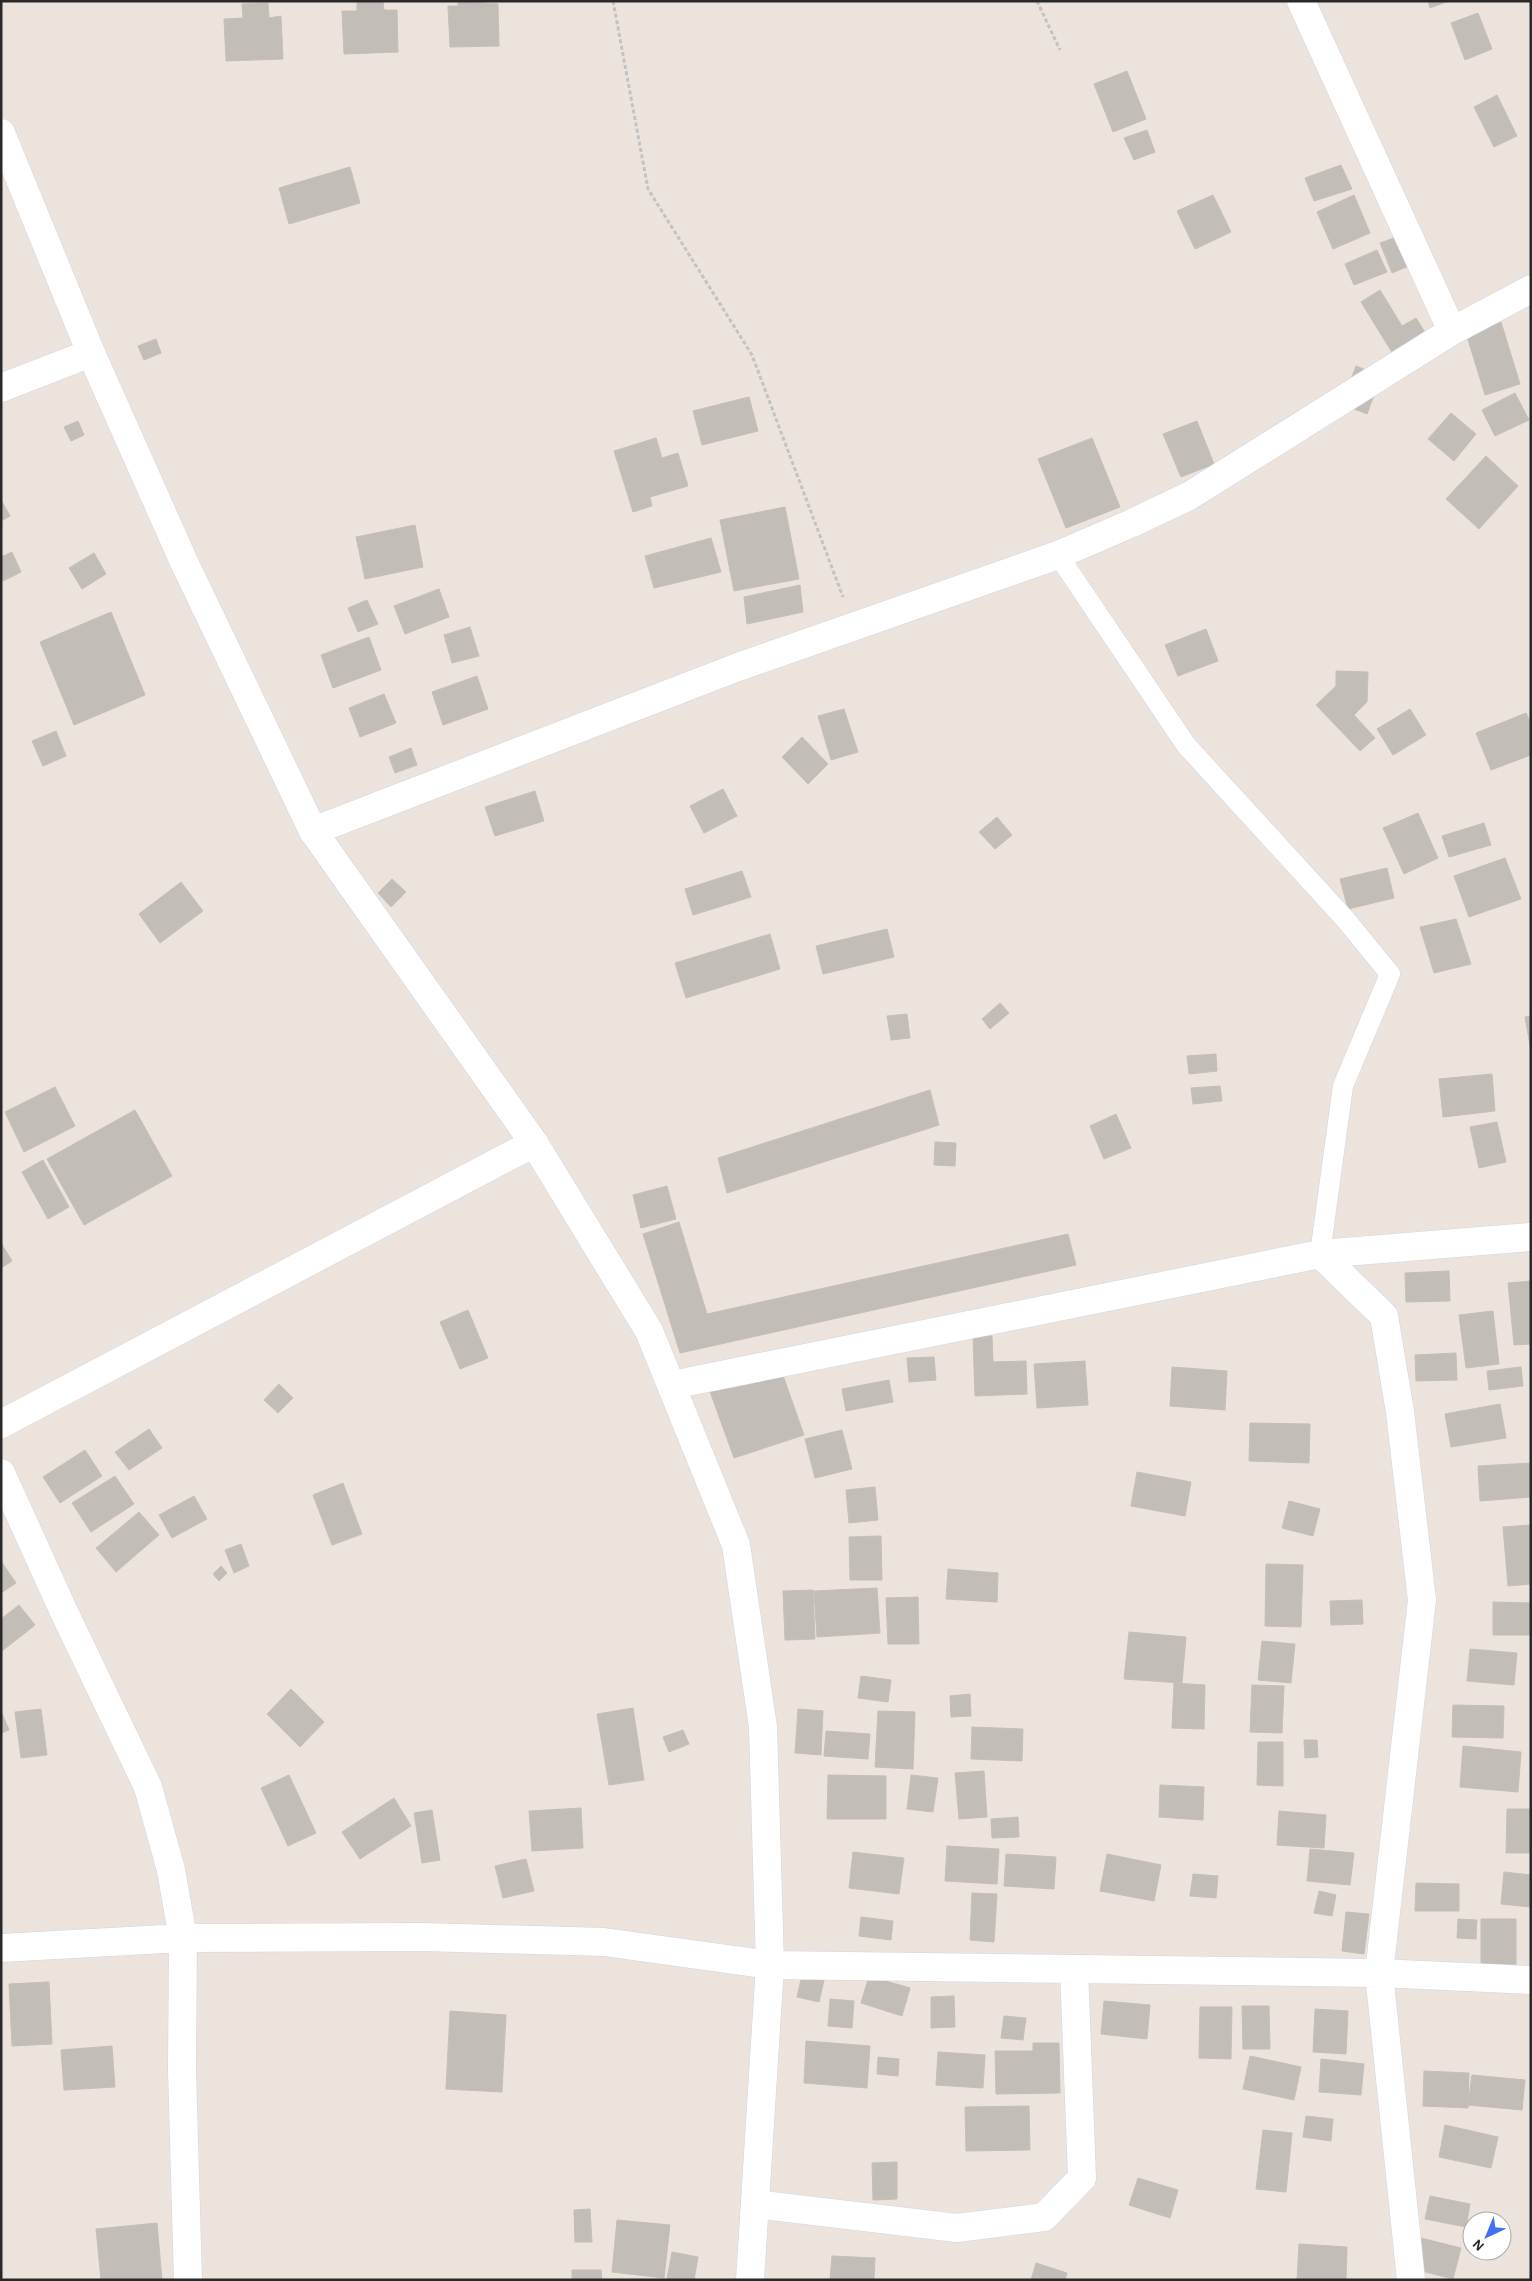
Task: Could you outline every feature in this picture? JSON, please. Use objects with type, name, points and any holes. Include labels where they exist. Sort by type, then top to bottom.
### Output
[{"type":"street","points":[[1302,1],[1452,331]]},
{"type":"street","points":[[1,134],[91,353],[184,562],[313,831],[534,1143],[649,1331],[736,1545],[763,1727],[770,1965],[750,2280]]},
{"type":"street","points":[[313,831],[854,625],[1058,555],[1188,496],[1452,331],[1531,289]]},
{"type":"street","points":[[1,388],[91,353]]},
{"type":"street","points":[[1,1424],[534,1143]]},
{"type":"street","points":[[672,1385],[1320,1254],[1531,1237]]},
{"type":"street","points":[[1320,1254],[1384,1316],[1400,1412],[1422,1600],[1379,1973],[1411,2280]]},
{"type":"street","points":[[1,1473],[64,1612],[148,1786],[171,1870],[183,1938],[182,2070],[188,2280]]},
{"type":"street","points":[[1,1948],[183,1938],[422,1937],[604,1942],[770,1965],[1379,1973],[1531,1980]]},
{"type":"street","points":[[754,2204],[957,2228],[1044,2217],[1082,2178],[1074,1969]]},
{"type":"lane","points":[[1058,555],[1186,746],[1346,920],[1390,974],[1343,1086],[1320,1254]]},
{"type":"path","points":[[613,1],[648,189],[752,355],[854,625]]},
{"type":"path","points":[[1037,1],[1060,50]]},
{"type":"building","points":[[357,1],[383,1],[384,10],[397,10],[398,52],[344,54],[342,11],[357,11]]},
{"type":"building","points":[[458,1],[498,4],[499,46],[450,47],[448,6],[458,6]]},
{"type":"building","points":[[1428,1],[1449,1],[1430,8]]},
{"type":"building","points":[[268,3],[269,18],[281,16],[283,59],[226,61],[224,19],[243,18],[242,4]]},
{"type":"building","points":[[1478,13],[1492,49],[1465,60],[1451,23]]},
{"type":"building","points":[[1127,71],[1146,119],[1113,132],[1094,84]]},
{"type":"building","points":[[1497,95],[1517,136],[1494,147],[1474,107]]},
{"type":"building","points":[[1147,130],[1155,152],[1134,160],[1124,138]]},
{"type":"building","points":[[1341,165],[1352,189],[1314,201],[1305,178]]},
{"type":"building","points":[[350,167],[360,203],[289,224],[279,188]]},
{"type":"building","points":[[1213,195],[1231,232],[1195,249],[1177,211]]},
{"type":"building","points":[[1354,195],[1370,233],[1333,249],[1317,212]]},
{"type":"building","points":[[1400,236],[1411,265],[1392,273],[1380,243]]},
{"type":"building","points":[[1377,250],[1387,272],[1354,285],[1345,264]]},
{"type":"building","points":[[1380,290],[1402,326],[1416,318],[1426,334],[1393,354],[1361,302]]},
{"type":"building","points":[[1501,322],[1520,384],[1485,395],[1466,333]]},
{"type":"building","points":[[156,339],[161,353],[144,360],[138,346]]},
{"type":"building","points":[[1356,366],[1381,376],[1367,414],[1341,404]]},
{"type":"building","points":[[1515,393],[1529,420],[1495,436],[1482,410]]},
{"type":"building","points":[[749,397],[758,431],[702,445],[693,411]]},
{"type":"building","points":[[1451,413],[1476,434],[1454,461],[1428,439]]},
{"type":"building","points":[[78,421],[84,435],[71,441],[64,427]]},
{"type":"building","points":[[1197,421],[1214,464],[1181,477],[1163,434]]},
{"type":"building","points":[[656,438],[662,458],[678,453],[688,486],[650,497],[652,506],[633,512],[614,451]]},
{"type":"building","points":[[1092,438],[1120,507],[1066,528],[1038,459]]},
{"type":"building","points":[[1486,456],[1518,486],[1479,529],[1446,499]]},
{"type":"building","points":[[1,500],[10,516],[1,521]]},
{"type":"building","points":[[785,507],[799,579],[734,591],[720,520]]},
{"type":"building","points":[[415,525],[423,567],[365,579],[356,537]]},
{"type":"building","points":[[711,538],[721,572],[654,588],[645,556]]},
{"type":"building","points":[[12,552],[21,572],[3,581],[1,557]]},
{"type":"building","points":[[94,553],[106,574],[82,589],[69,568]]},
{"type":"building","points":[[800,585],[803,612],[747,624],[744,597]]},
{"type":"building","points":[[439,589],[449,617],[405,634],[394,606]]},
{"type":"building","points":[[367,600],[378,624],[358,632],[348,608]]},
{"type":"building","points":[[111,612],[145,695],[74,725],[40,642]]},
{"type":"building","points":[[470,627],[479,656],[452,663],[444,635]]},
{"type":"building","points":[[1206,629],[1218,661],[1178,676],[1165,645]]},
{"type":"building","points":[[369,637],[381,670],[333,688],[321,655]]},
{"type":"building","points":[[1336,671],[1368,672],[1367,702],[1354,715],[1375,738],[1360,751],[1316,705],[1336,686]]},
{"type":"building","points":[[477,676],[488,709],[443,725],[432,692]]},
{"type":"building","points":[[384,694],[396,723],[360,737],[349,708]]},
{"type":"building","points":[[844,709],[858,752],[831,760],[818,716]]},
{"type":"building","points":[[1410,709],[1426,735],[1393,755],[1377,729]]},
{"type":"building","points":[[1526,713],[1531,724],[1531,755],[1491,770],[1476,733]]},
{"type":"building","points":[[56,731],[66,756],[43,766],[32,741]]},
{"type":"building","points":[[802,737],[828,764],[808,784],[782,757]]},
{"type":"building","points":[[411,748],[417,765],[395,773],[389,757]]},
{"type":"building","points":[[723,789],[737,816],[704,833],[690,806]]},
{"type":"building","points":[[535,791],[544,821],[495,836],[485,807]]},
{"type":"building","points":[[1418,813],[1438,858],[1404,874],[1383,828]]},
{"type":"building","points":[[997,817],[1012,835],[995,849],[979,832]]},
{"type":"building","points":[[1484,823],[1491,845],[1449,857],[1442,836]]},
{"type":"building","points":[[1505,858],[1521,899],[1469,917],[1454,876]]},
{"type":"building","points":[[1387,868],[1394,898],[1348,909],[1340,879]]},
{"type":"building","points":[[742,871],[751,897],[693,915],[685,889]]},
{"type":"building","points":[[392,879],[406,892],[391,907],[378,893]]},
{"type":"building","points":[[181,882],[203,911],[160,943],[139,914]]},
{"type":"building","points":[[1456,919],[1471,964],[1434,973],[1420,927]]},
{"type":"building","points":[[887,929],[894,957],[823,974],[816,946]]},
{"type":"building","points":[[770,934],[780,969],[686,998],[675,963]]},
{"type":"building","points":[[1000,1003],[1009,1013],[990,1029],[982,1019]]},
{"type":"building","points":[[907,1014],[910,1038],[891,1040],[887,1016]]},
{"type":"building","points":[[1531,1016],[1531,1050],[1525,1017]]},
{"type":"building","points":[[1216,1054],[1217,1071],[1189,1074],[1187,1056]]},
{"type":"building","points":[[1492,1074],[1495,1111],[1443,1117],[1439,1079]]},
{"type":"building","points":[[1220,1086],[1222,1101],[1193,1104],[1191,1088]]},
{"type":"building","points":[[55,1087],[75,1126],[24,1152],[5,1112]]},
{"type":"building","points":[[930,1090],[939,1125],[727,1193],[718,1158]]},
{"type":"building","points":[[135,1110],[172,1176],[84,1225],[47,1159]]},
{"type":"building","points":[[1116,1114],[1131,1148],[1104,1159],[1090,1126]]},
{"type":"building","points":[[1497,1122],[1506,1162],[1479,1168],[1470,1127]]},
{"type":"building","points":[[935,1142],[956,1143],[955,1166],[934,1165]]},
{"type":"building","points":[[43,1160],[69,1207],[48,1219],[22,1172]]},
{"type":"building","points":[[667,1186],[676,1219],[641,1228],[633,1195]]},
{"type":"building","points":[[679,1222],[707,1314],[1068,1234],[1076,1265],[680,1353],[643,1234]]},
{"type":"building","points":[[1,1243],[12,1261],[1,1268]]},
{"type":"building","points":[[1449,1271],[1450,1301],[1406,1302],[1405,1273]]},
{"type":"building","points":[[1531,1281],[1531,1344],[1514,1345],[1508,1283]]},
{"type":"building","points":[[468,1310],[488,1358],[460,1369],[440,1322]]},
{"type":"building","points":[[1493,1311],[1499,1364],[1466,1368],[1459,1315]]},
{"type":"building","points":[[973,1336],[992,1336],[993,1362],[1026,1361],[1027,1394],[975,1396]]},
{"type":"building","points":[[1456,1353],[1457,1380],[1416,1381],[1415,1355]]},
{"type":"building","points":[[934,1357],[936,1380],[909,1382],[907,1358]]},
{"type":"building","points":[[1085,1361],[1088,1405],[1037,1408],[1034,1364]]},
{"type":"building","points":[[780,1367],[804,1435],[734,1458],[708,1386]]},
{"type":"building","points":[[1172,1367],[1227,1371],[1225,1410],[1170,1406]]},
{"type":"building","points":[[1521,1367],[1523,1386],[1489,1390],[1487,1371]]},
{"type":"building","points":[[889,1380],[893,1402],[846,1411],[842,1389]]},
{"type":"building","points":[[279,1384],[293,1398],[278,1413],[264,1400]]},
{"type":"building","points":[[1500,1404],[1506,1438],[1451,1447],[1445,1414]]},
{"type":"building","points":[[1250,1423],[1310,1424],[1309,1463],[1249,1461]]},
{"type":"building","points":[[149,1429],[162,1448],[129,1470],[115,1452]]},
{"type":"building","points":[[842,1430],[852,1469],[815,1478],[805,1439]]},
{"type":"building","points":[[85,1450],[102,1476],[60,1503],[43,1477]]},
{"type":"building","points":[[1531,1463],[1531,1497],[1480,1501],[1478,1466]]},
{"type":"building","points":[[1137,1472],[1191,1482],[1185,1516],[1131,1506]]},
{"type":"building","points":[[115,1476],[134,1504],[91,1532],[72,1503]]},
{"type":"building","points":[[343,1483],[362,1534],[332,1545],[313,1495]]},
{"type":"building","points":[[875,1487],[878,1520],[849,1523],[846,1490]]},
{"type":"building","points":[[194,1496],[207,1519],[172,1538],[159,1515]]},
{"type":"building","points":[[1289,1501],[1320,1509],[1313,1536],[1282,1528]]},
{"type":"building","points":[[139,1512],[159,1535],[116,1572],[96,1548]]},
{"type":"building","points":[[1531,1525],[1531,1584],[1508,1586],[1503,1527]]},
{"type":"building","points":[[881,1536],[882,1580],[850,1580],[849,1537]]},
{"type":"building","points":[[241,1544],[249,1566],[234,1573],[225,1550]]},
{"type":"building","points":[[1,1561],[16,1583],[1,1593]]},
{"type":"building","points":[[1266,1564],[1303,1565],[1301,1627],[1265,1626]]},
{"type":"building","points":[[221,1566],[227,1573],[219,1581],[213,1574]]},
{"type":"building","points":[[948,1569],[998,1573],[997,1602],[946,1599]]},
{"type":"building","points":[[877,1588],[880,1633],[817,1637],[814,1591]]},
{"type":"building","points":[[813,1590],[815,1639],[785,1640],[783,1591]]},
{"type":"building","points":[[918,1597],[919,1644],[888,1644],[886,1598]]},
{"type":"building","points":[[1362,1600],[1363,1624],[1331,1625],[1330,1601]]},
{"type":"building","points":[[1493,1602],[1531,1603],[1531,1635],[1493,1635]]},
{"type":"building","points":[[19,1605],[35,1625],[2,1651],[1,1619]]},
{"type":"building","points":[[1129,1632],[1186,1637],[1182,1683],[1124,1679]]},
{"type":"building","points":[[1262,1641],[1295,1644],[1291,1683],[1258,1680]]},
{"type":"building","points":[[1470,1649],[1517,1653],[1514,1685],[1467,1681]]},
{"type":"building","points":[[861,1676],[891,1680],[888,1702],[858,1698]]},
{"type":"building","points":[[1174,1683],[1205,1685],[1204,1729],[1172,1728]]},
{"type":"building","points":[[1252,1685],[1284,1686],[1282,1733],[1250,1732]]},
{"type":"building","points":[[291,1689],[324,1722],[300,1747],[267,1714]]},
{"type":"building","points":[[970,1694],[971,1716],[951,1717],[950,1696]]},
{"type":"building","points":[[1453,1705],[1504,1706],[1503,1738],[1452,1737]]},
{"type":"building","points":[[633,1708],[644,1780],[609,1785],[597,1714]]},
{"type":"building","points":[[41,1709],[47,1755],[21,1758],[15,1712]]},
{"type":"building","points":[[798,1709],[823,1711],[821,1755],[795,1753]]},
{"type":"building","points":[[1,1711],[9,1730],[1,1733]]},
{"type":"building","points":[[878,1711],[915,1712],[913,1769],[875,1767]]},
{"type":"building","points":[[972,1727],[1023,1729],[1022,1761],[971,1759]]},
{"type":"building","points":[[683,1730],[689,1744],[669,1752],[663,1737]]},
{"type":"building","points":[[826,1731],[870,1734],[868,1759],[824,1756]]},
{"type":"building","points":[[1304,1740],[1317,1740],[1318,1757],[1305,1758]]},
{"type":"building","points":[[1258,1742],[1283,1742],[1283,1786],[1257,1785]]},
{"type":"building","points":[[1463,1746],[1521,1752],[1518,1792],[1460,1787]]},
{"type":"building","points":[[984,1771],[987,1817],[959,1819],[955,1773]]},
{"type":"building","points":[[289,1775],[316,1833],[288,1846],[261,1788]]},
{"type":"building","points":[[828,1775],[886,1776],[886,1819],[827,1819]]},
{"type":"building","points":[[911,1775],[938,1778],[933,1812],[907,1809]]},
{"type":"building","points":[[1160,1785],[1204,1787],[1203,1820],[1159,1817]]},
{"type":"building","points":[[394,1798],[411,1826],[360,1859],[342,1832]]},
{"type":"building","points":[[581,1808],[583,1848],[532,1851],[529,1811]]},
{"type":"building","points":[[1507,1809],[1531,1809],[1531,1853],[1506,1853]]},
{"type":"building","points":[[432,1810],[440,1860],[422,1863],[414,1813]]},
{"type":"building","points":[[1279,1811],[1326,1815],[1324,1848],[1277,1845]]},
{"type":"building","points":[[1018,1817],[1019,1837],[992,1838],[991,1819]]},
{"type":"building","points":[[947,1846],[999,1849],[997,1884],[945,1881]]},
{"type":"building","points":[[1310,1849],[1354,1853],[1350,1885],[1307,1881]]},
{"type":"building","points":[[853,1852],[904,1858],[899,1894],[849,1888]]},
{"type":"building","points":[[1006,1854],[1056,1857],[1054,1889],[1004,1886]]},
{"type":"building","points":[[1107,1854],[1161,1865],[1154,1901],[1100,1891]]},
{"type":"building","points":[[526,1859],[534,1891],[503,1898],[495,1866]]},
{"type":"building","points":[[1504,1872],[1531,1875],[1531,1907],[1501,1904]]},
{"type":"building","points":[[1193,1874],[1218,1876],[1216,1898],[1190,1896]]},
{"type":"building","points":[[1416,1883],[1459,1884],[1459,1911],[1415,1911]]},
{"type":"building","points":[[1319,1891],[1336,1895],[1332,1916],[1314,1913]]},
{"type":"building","points":[[972,1893],[997,1894],[994,1942],[970,1940]]},
{"type":"building","points":[[1346,1912],[1369,1914],[1364,1954],[1342,1951]]},
{"type":"building","points":[[861,1917],[893,1921],[891,1940],[859,1936]]},
{"type":"building","points":[[1458,1919],[1477,1920],[1476,1939],[1457,1938]]},
{"type":"building","points":[[1481,1919],[1516,1919],[1516,1965],[1481,1965]]},
{"type":"building","points":[[803,1971],[825,1976],[819,2002],[797,1997]]},
{"type":"building","points":[[869,1976],[910,1988],[902,2016],[861,2003]]},
{"type":"building","points":[[49,1982],[52,2044],[12,2046],[9,1984]]},
{"type":"building","points":[[954,1996],[955,2027],[931,2028],[931,1997]]},
{"type":"building","points":[[830,1999],[854,2001],[852,2028],[828,2026]]},
{"type":"building","points":[[1104,2001],[1150,2005],[1147,2039],[1101,2034]]},
{"type":"building","points":[[1242,2006],[1269,2006],[1270,2049],[1243,2049]]},
{"type":"building","points":[[1200,2007],[1232,2007],[1231,2059],[1199,2058]]},
{"type":"building","points":[[1315,2009],[1348,2011],[1346,2054],[1313,2052]]},
{"type":"building","points":[[450,2011],[506,2015],[502,2092],[446,2089]]},
{"type":"building","points":[[1004,2016],[1026,2018],[1023,2040],[1001,2038]]},
{"type":"building","points":[[806,2041],[870,2046],[867,2088],[804,2083]]},
{"type":"building","points":[[1033,2043],[1059,2043],[1060,2093],[996,2094],[995,2051],[1033,2051]]},
{"type":"building","points":[[112,2046],[115,2087],[64,2090],[61,2050]]},
{"type":"building","points":[[938,2052],[985,2055],[983,2088],[936,2085]]},
{"type":"building","points":[[1250,2056],[1301,2067],[1294,2100],[1243,2089]]},
{"type":"building","points":[[878,2057],[899,2059],[898,2076],[877,2074]]},
{"type":"building","points":[[1321,2059],[1364,2064],[1361,2095],[1319,2092]]},
{"type":"building","points":[[1424,2071],[1469,2073],[1468,2108],[1423,2106]]},
{"type":"building","points":[[1472,2075],[1525,2080],[1522,2110],[1468,2105]]},
{"type":"building","points":[[1029,2106],[1030,2150],[966,2151],[965,2107]]},
{"type":"building","points":[[1306,2116],[1333,2119],[1331,2141],[1303,2137]]},
{"type":"building","points":[[1445,2125],[1498,2137],[1491,2168],[1439,2157]]},
{"type":"building","points":[[1263,2130],[1292,2133],[1286,2192],[1256,2189]]},
{"type":"building","points":[[897,2162],[897,2199],[873,2200],[872,2163]]},
{"type":"building","points":[[1138,2178],[1178,2190],[1170,2218],[1129,2205]]},
{"type":"building","points":[[1430,2196],[1470,2204],[1469,2211],[1462,2211],[1462,2226],[1425,2219]]},
{"type":"building","points":[[590,2209],[592,2242],[575,2242],[574,2210]]},
{"type":"building","points":[[617,2220],[670,2225],[664,2278],[612,2272]]},
{"type":"building","points":[[157,2223],[162,2280],[101,2280],[96,2229]]},
{"type":"building","points":[[1421,2238],[1461,2248],[1453,2279],[1414,2269]]},
{"type":"building","points":[[1299,2244],[1347,2247],[1346,2280],[1297,2280]]},
{"type":"building","points":[[672,2252],[698,2257],[694,2280],[667,2279]]},
{"type":"building","points":[[832,2256],[875,2258],[874,2280],[830,2280]]},
{"type":"building","points":[[1036,2263],[1067,2273],[1065,2280],[1031,2280]]},
{"type":"building","points":[[572,2270],[601,2270],[602,2280],[572,2280]]}]
